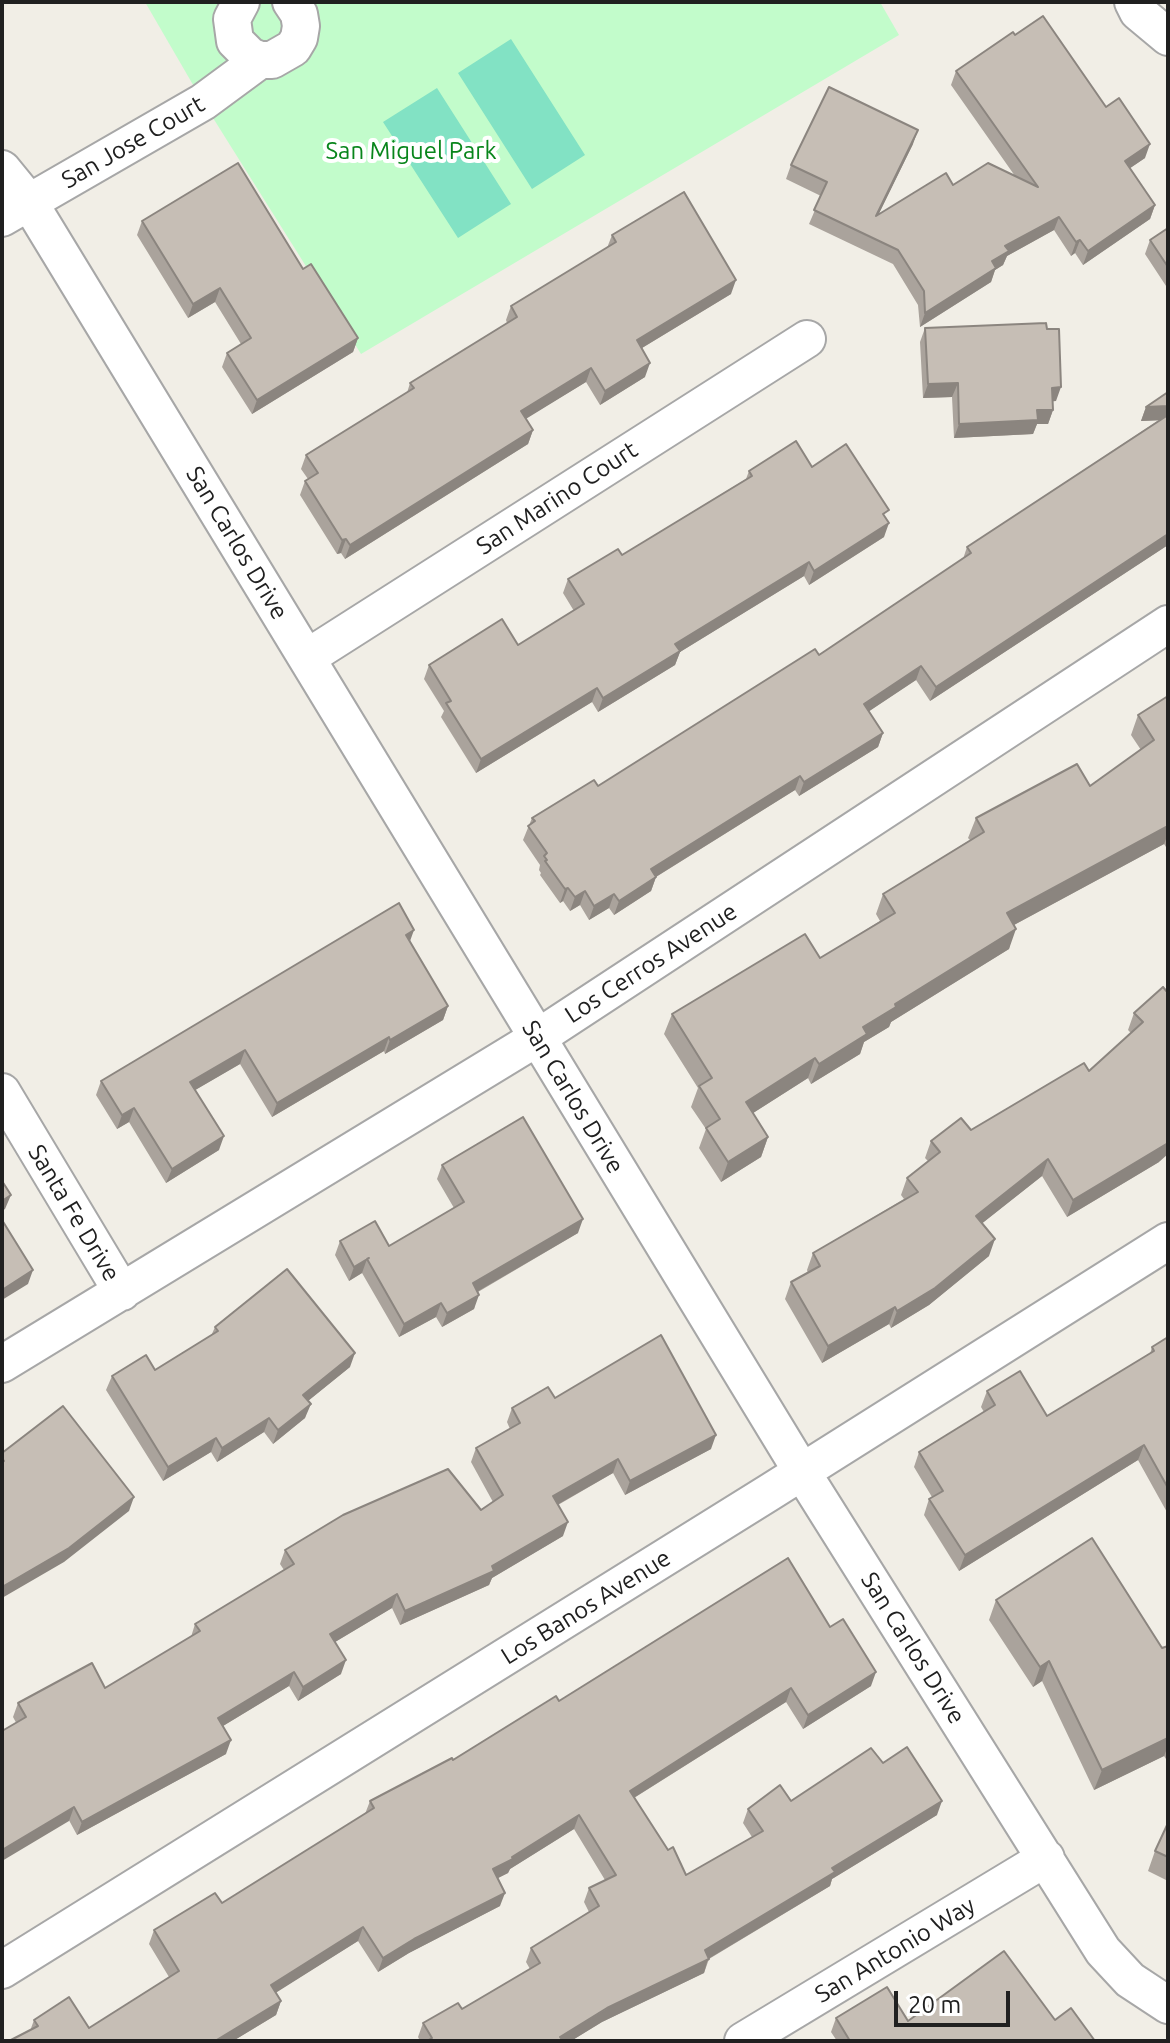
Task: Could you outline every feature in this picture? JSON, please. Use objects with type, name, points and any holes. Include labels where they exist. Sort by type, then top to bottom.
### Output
[{"type":"street","points":[[241,2],[232,19],[235,41],[241,49],[260,60]]},
{"type":"street","name":"San Jose Court","points":[[15,210],[203,102],[260,60],[283,56],[299,38],[301,26],[299,14],[291,2]]},
{"type":"street","points":[[1133,2],[1138,12],[1168,37]]},
{"type":"street","name":"San Carlos Drive","points":[[2,169],[15,210],[308,657],[802,1472],[1103,1951],[1130,1980],[1168,2005]]},
{"type":"street","name":"San Marino Court","points":[[308,657],[807,339]]},
{"type":"street","name":"Los Cerros Avenue","points":[[2,1364],[537,1038],[1168,624]]},
{"type":"street","name":"Santa Fe Drive","points":[[2,1092],[122,1292]]},
{"type":"street","name":"Los Banos Avenue","points":[[2,1970],[1168,1241]]},
{"type":"street","name":"San Antonio Way","points":[[743,2041],[1046,1858]]},
{"type":"green space","name":"San Miguel Park","points":[[145,2],[880,2],[899,35],[361,354],[203,102]]},
{"type":"green space","points":[[511,39],[585,155],[532,189],[458,73]]},
{"type":"green space","points":[[437,88],[511,204],[458,238],[383,122]]},
{"type":"building","points":[[1043,16],[1106,107],[1119,98],[1150,144],[1125,161],[1155,205],[1088,251],[1080,240],[1076,242],[1059,217],[1005,246],[1009,251],[992,261],[996,268],[925,313],[924,291],[898,250],[814,210],[827,182],[791,165],[829,87],[918,130],[876,216],[946,173],[953,185],[988,163],[1038,187],[956,71],[1013,32],[1015,35]]},
{"type":"building","points":[[238,163],[303,269],[311,264],[358,338],[257,400],[227,353],[251,338],[220,288],[193,304],[142,221]]},
{"type":"building","points":[[684,192],[736,280],[637,340],[650,363],[605,391],[591,368],[521,411],[533,430],[350,545],[346,539],[342,540],[305,481],[318,473],[306,455],[414,388],[410,383],[517,317],[511,306],[616,242],[612,235]]},
{"type":"building","points":[[1168,228],[1168,267],[1150,240]]},
{"type":"building","points":[[1046,323],[1047,329],[1059,329],[1061,387],[1052,388],[1053,410],[1037,410],[1038,420],[959,424],[958,383],[928,384],[925,328]]},
{"type":"building","points":[[1168,392],[1168,406],[1146,407]]},
{"type":"building","points":[[1168,415],[1168,534],[936,687],[921,666],[864,704],[883,733],[804,782],[800,776],[651,869],[656,877],[619,901],[614,894],[594,906],[585,891],[575,897],[568,888],[565,889],[545,861],[547,853],[528,826],[535,821],[532,818],[594,780],[598,786],[815,649],[819,655],[971,553],[967,547]]},
{"type":"building","points":[[796,441],[812,467],[846,444],[889,510],[883,514],[889,523],[814,571],[809,562],[675,644],[680,651],[603,698],[597,688],[481,759],[446,703],[451,701],[429,665],[502,619],[518,645],[584,604],[568,579],[618,549],[622,555],[752,476],[749,471]]},
{"type":"building","points":[[1168,696],[1168,826],[1007,913],[1016,929],[895,1004],[896,1007],[863,1027],[867,1034],[819,1064],[815,1058],[746,1102],[768,1137],[728,1162],[706,1128],[720,1119],[699,1086],[712,1078],[672,1014],[805,934],[820,958],[895,913],[883,894],[984,832],[976,818],[1077,764],[1090,786],[1154,740],[1138,715]]},
{"type":"building","points":[[399,903],[414,930],[406,935],[448,1006],[277,1103],[245,1050],[190,1082],[224,1136],[172,1169],[134,1108],[122,1115],[101,1081]]},
{"type":"building","points":[[1163,987],[1168,993],[1168,1143],[1073,1200],[1048,1159],[976,1216],[995,1239],[935,1288],[828,1346],[791,1282],[820,1266],[813,1253],[918,1192],[907,1178],[940,1152],[931,1141],[961,1118],[971,1130],[1084,1063],[1089,1071],[1143,1022],[1134,1013]]},
{"type":"building","points":[[523,1117],[583,1219],[473,1283],[479,1295],[447,1313],[441,1303],[404,1324],[367,1259],[354,1267],[340,1241],[375,1221],[389,1246],[464,1202],[442,1165]]},
{"type":"building","points":[[2,1181],[11,1195],[2,1201]]},
{"type":"building","points":[[2,1220],[33,1270],[2,1290]]},
{"type":"building","points":[[287,1269],[355,1353],[303,1395],[311,1404],[278,1430],[269,1418],[222,1448],[216,1438],[168,1467],[112,1376],[146,1355],[155,1370],[218,1331],[215,1327]]},
{"type":"building","points":[[661,1335],[716,1435],[630,1481],[618,1459],[553,1496],[568,1522],[492,1566],[494,1571],[405,1611],[397,1594],[330,1634],[346,1660],[303,1687],[294,1672],[218,1718],[231,1740],[82,1822],[74,1807],[2,1850],[2,1731],[26,1717],[18,1703],[92,1663],[105,1688],[200,1631],[195,1624],[294,1564],[285,1550],[343,1515],[448,1469],[481,1510],[503,1495],[476,1448],[520,1423],[512,1408],[548,1387],[555,1398]]},
{"type":"building","points":[[1168,1337],[1168,1488],[1144,1445],[965,1555],[929,1499],[943,1491],[919,1452],[995,1405],[987,1391],[1020,1371],[1047,1416],[1154,1351],[1152,1347]]},
{"type":"building","points":[[63,1406],[134,1497],[69,1548],[2,1587],[2,1453]]},
{"type":"building","points":[[1092,1538],[1162,1648],[1168,1646],[1168,1738],[1102,1770],[1049,1661],[1040,1667],[996,1600]]},
{"type":"building","points":[[788,1558],[830,1627],[843,1619],[876,1672],[808,1715],[791,1688],[630,1791],[668,1850],[673,1847],[686,1875],[763,1831],[748,1809],[780,1785],[791,1801],[871,1748],[883,1763],[907,1747],[942,1801],[832,1868],[835,1872],[705,1950],[709,1959],[607,2008],[560,2037],[563,2041],[427,2041],[432,2038],[423,2023],[458,2003],[462,2009],[540,1963],[531,1948],[599,1906],[589,1888],[616,1875],[579,1815],[493,1869],[505,1893],[383,1958],[363,1927],[271,1985],[281,2001],[215,2041],[9,2041],[38,2026],[34,2020],[69,1997],[89,2028],[179,1971],[154,1930],[215,1893],[222,1903],[374,1808],[370,1801],[453,1760],[556,1696],[559,1701]]},
{"type":"building","points":[[1168,1823],[1168,1857],[1155,1851]]},
{"type":"building","points":[[1004,1951],[1055,2020],[1071,2008],[1095,2041],[850,2041],[836,2018],[887,1987],[908,2021]]}]
